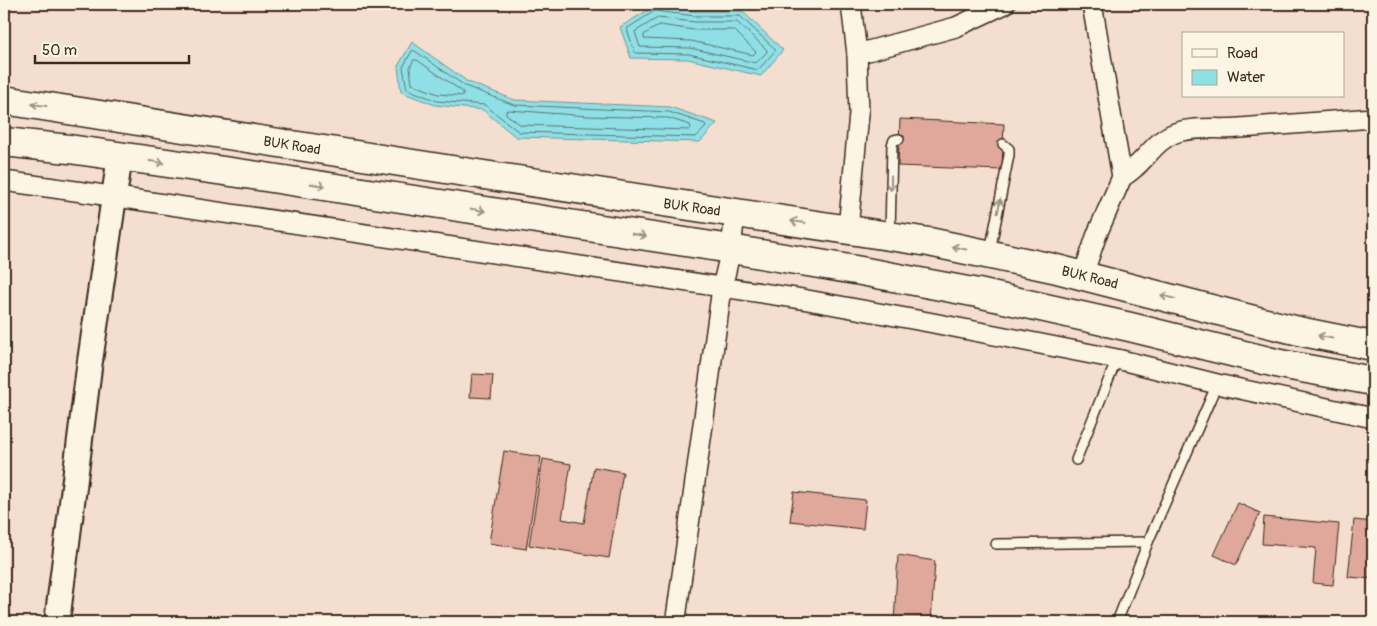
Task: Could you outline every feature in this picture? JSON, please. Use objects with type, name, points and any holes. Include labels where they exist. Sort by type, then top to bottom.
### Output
[{"type":"main road","name":"BUK Road","points":[[4,100],[110,115],[494,177],[890,236],[990,254],[1083,275],[1303,332],[1373,346]]},
{"type":"main road","points":[[4,142],[69,149],[271,178],[731,249],[978,293],[1130,327],[1280,364],[1373,381]]},
{"type":"street","points":[[848,229],[859,114],[857,54],[851,4]]},
{"type":"street","points":[[857,54],[956,27],[1005,4]]},
{"type":"street","points":[[1083,275],[1122,176],[1092,4]]},
{"type":"street","points":[[1122,176],[1131,172],[1165,138],[1176,133],[1373,118]]},
{"type":"street","points":[[57,622],[86,388],[105,196],[114,156]]},
{"type":"street","points":[[4,181],[802,300],[918,320],[1117,359],[1217,384],[1373,418]]},
{"type":"street","points":[[676,618],[722,288],[731,249],[735,213]]},
{"type":"lane","points":[[890,236],[892,145],[894,140],[899,139]]},
{"type":"lane","points":[[990,254],[1009,155],[1009,148],[1003,144]]},
{"type":"lane","points":[[1076,460],[1117,359]]},
{"type":"lane","points":[[1117,622],[1148,542],[1217,384]]},
{"type":"lane","points":[[996,544],[1148,542]]},
{"type":"water","points":[[655,6],[695,11],[742,11],[783,50],[761,76],[688,59],[631,58],[620,27]]},
{"type":"water","points":[[412,42],[468,82],[515,100],[670,107],[717,123],[700,142],[516,137],[483,110],[435,105],[401,92],[398,66]]},
{"type":"building","points":[[900,119],[1004,124],[1002,170],[898,166]]},
{"type":"building","points":[[472,374],[493,375],[491,398],[470,397]]},
{"type":"building","points":[[504,451],[541,457],[526,549],[489,543]]},
{"type":"building","points":[[543,459],[571,464],[562,519],[584,523],[594,467],[623,472],[609,558],[529,545]]},
{"type":"building","points":[[794,492],[866,500],[863,529],[790,521]]},
{"type":"building","points":[[1238,503],[1260,513],[1236,565],[1214,555]]},
{"type":"building","points":[[1264,517],[1339,524],[1333,585],[1313,583],[1316,548],[1262,544]]},
{"type":"building","points":[[1354,520],[1373,522],[1373,579],[1348,577]]},
{"type":"building","points":[[898,555],[935,561],[931,622],[894,622]]}]
